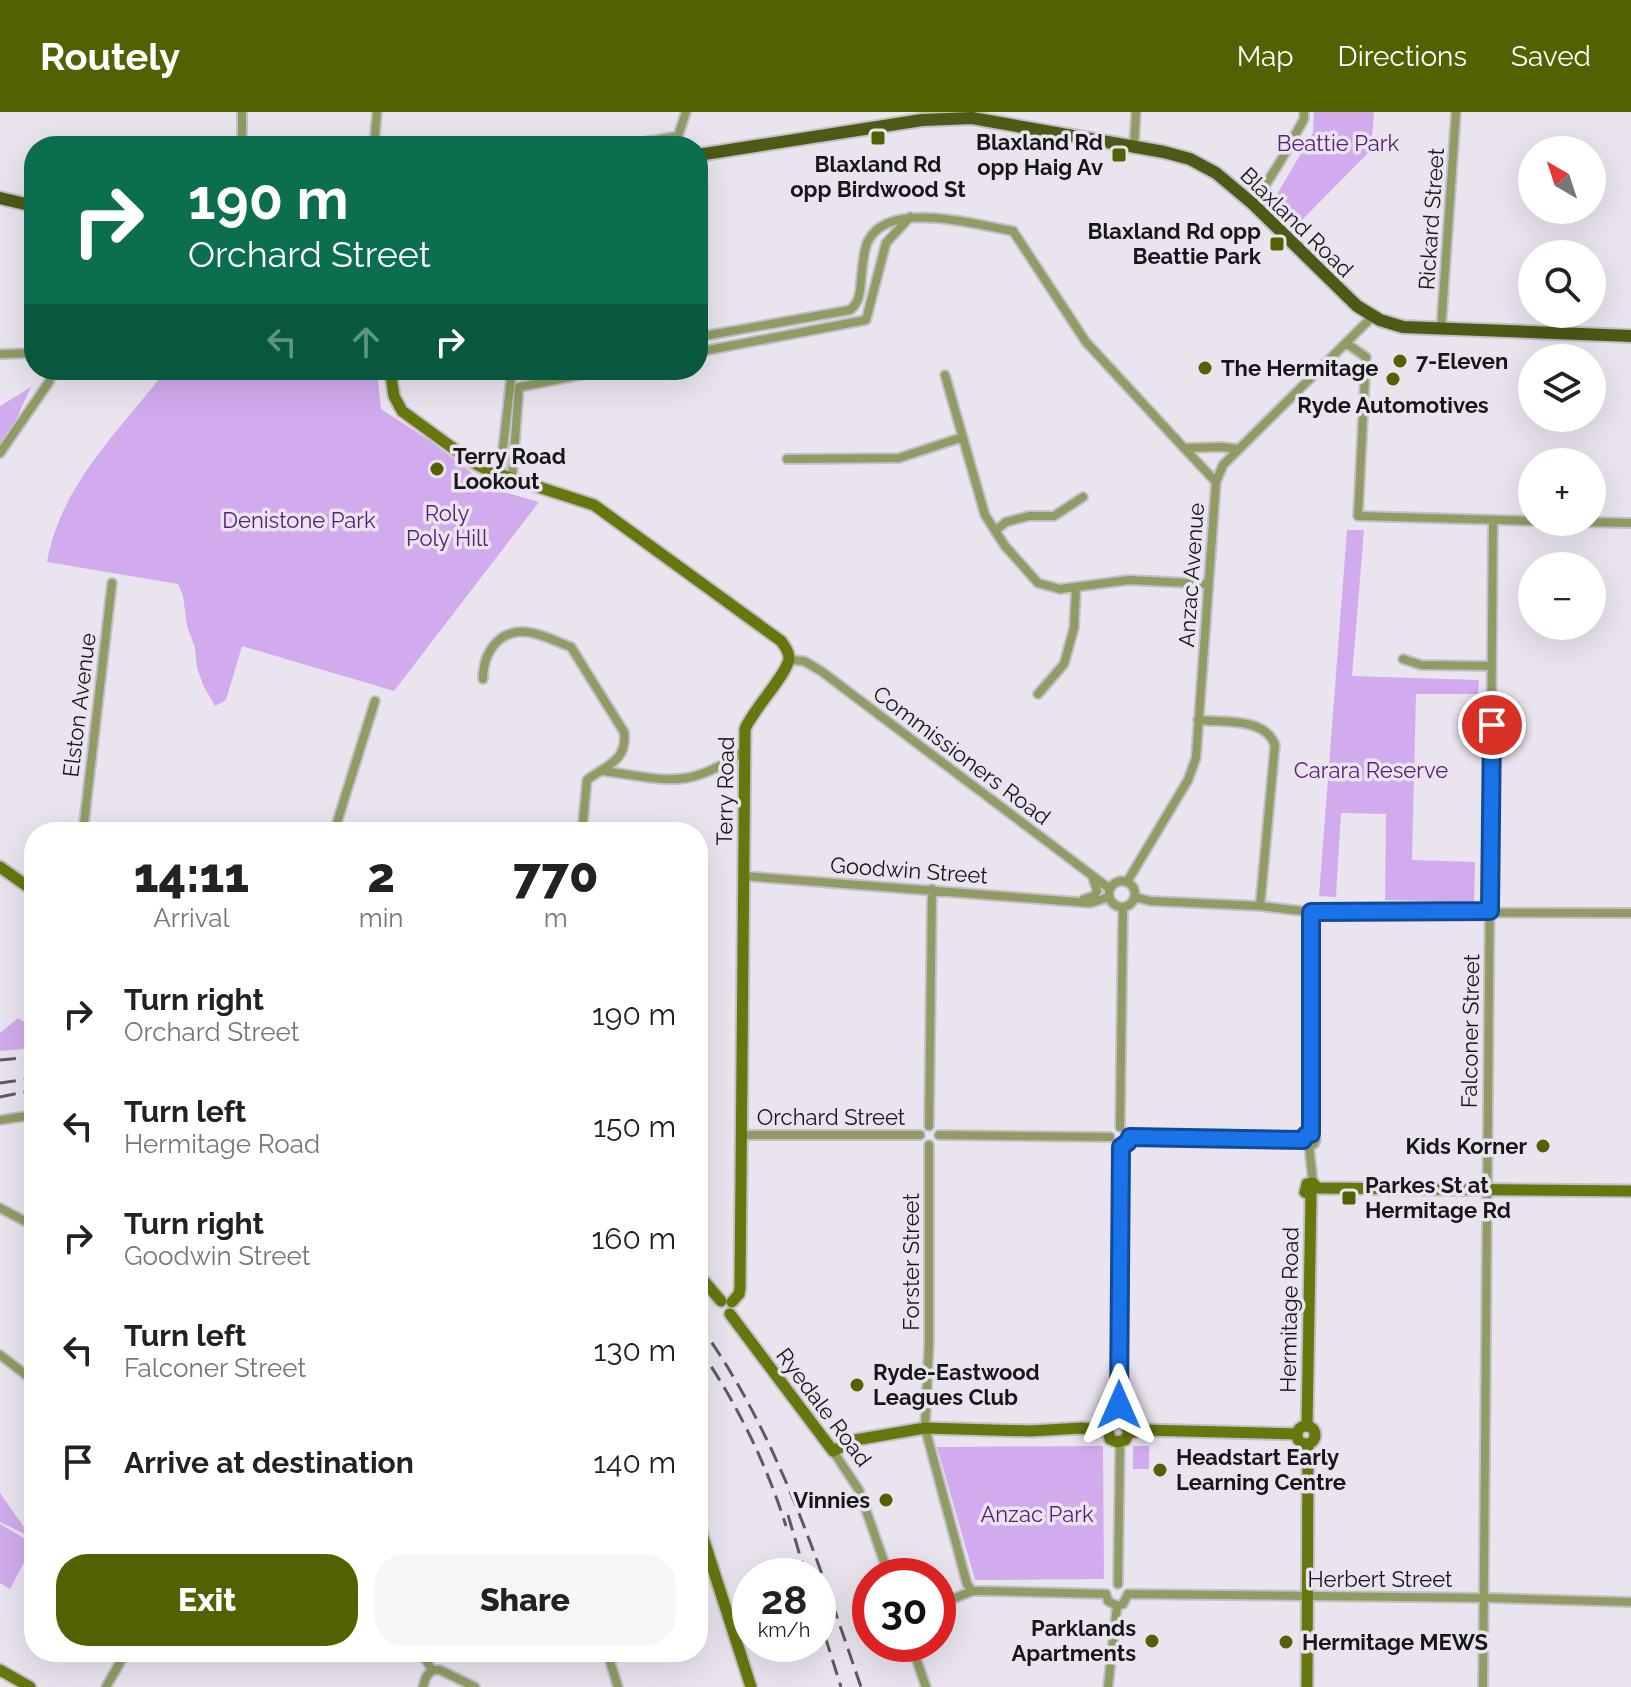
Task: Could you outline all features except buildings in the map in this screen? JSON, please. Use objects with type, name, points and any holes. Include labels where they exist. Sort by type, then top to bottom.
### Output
[{"type":"main road","name":"Blaxland Road","points":[[708,153],[972,115],[1134,146],[1178,156],[1216,173],[1253,204],[1346,296],[1373,316],[1403,327],[1631,336]]},
{"type":"main road","points":[[0,198],[24,204]]},
{"type":"street","points":[[242,112],[242,136]]},
{"type":"street","points":[[375,136],[377,112]]},
{"type":"street","points":[[678,136],[686,112]]},
{"type":"street","points":[[1134,146],[1136,112]]},
{"type":"street","points":[[1253,204],[1304,119],[1304,112]]},
{"type":"street","name":"Rickard Street","points":[[1441,329],[1456,112]]},
{"type":"street","points":[[708,335],[850,310],[858,301],[868,240],[880,227],[895,219],[911,217],[1013,231],[1086,342],[1216,482]]},
{"type":"street","points":[[708,350],[866,320],[886,243],[911,217]]},
{"type":"street","name":"Anzac Avenue","points":[[1127,882],[1193,769],[1216,482],[1223,465],[1373,316]]},
{"type":"street","points":[[1346,343],[1366,357],[1358,516],[1518,521]]},
{"type":"street","points":[[0,354],[24,353]]},
{"type":"street","points":[[945,375],[985,515],[1005,546],[1038,583],[1060,589],[1129,580],[1208,584]]},
{"type":"street","points":[[0,453],[50,380]]},
{"type":"street","points":[[392,380],[394,396],[405,415],[472,462],[594,505],[781,641],[789,653],[789,660]]},
{"type":"street","points":[[506,476],[512,380]]},
{"type":"street","points":[[506,476],[519,387],[555,380]]},
{"type":"street","points":[[787,459],[899,458],[963,437]]},
{"type":"street","points":[[1184,448],[1239,449]]},
{"type":"street","points":[[995,531],[1006,522],[1029,516],[1054,516],[1083,497]]},
{"type":"street","name":"Falconer Street","points":[[1483,1687],[1493,520]]},
{"type":"street","points":[[1606,523],[1631,523]]},
{"type":"street","name":"Elston Avenue","points":[[84,822],[112,583]]},
{"type":"street","points":[[1038,694],[1064,664],[1074,628],[1076,589]]},
{"type":"street","points":[[483,679],[483,665],[491,647],[507,635],[526,632],[571,647],[624,732],[625,743],[619,756],[604,771],[587,780],[583,822]]},
{"type":"street","points":[[1403,659],[1421,665],[1492,666]]},
{"type":"street","name":"Terry Road","points":[[728,1305],[739,1294],[740,1288],[745,729],[750,716],[789,660]]},
{"type":"street","name":"Commissioners Road","points":[[789,660],[804,661],[821,671],[1110,893]]},
{"type":"street","points":[[337,822],[375,701]]},
{"type":"street","points":[[1198,720],[1260,726],[1272,735],[1275,745],[1260,906]]},
{"type":"street","points":[[604,771],[667,780],[700,776],[721,767],[744,751]]},
{"type":"street","points":[[0,867],[24,884]]},
{"type":"street","name":"Goodwin Street","points":[[744,876],[1090,903],[1110,893]]},
{"type":"street","points":[[1071,900],[1094,896],[1097,887],[1093,877]]},
{"type":"street","points":[[1117,882],[1127,882],[1134,888],[1135,897],[1133,902],[1123,907],[1114,905],[1110,893],[1117,882]]},
{"type":"street","points":[[929,1126],[932,889]]},
{"type":"street","points":[[1135,897],[1150,901],[1260,906],[1311,912],[1631,913]]},
{"type":"street","points":[[1120,1127],[1123,907]]},
{"type":"street","name":"Hermitage Road","points":[[1308,1596],[1308,1444],[1315,1434],[1302,1430],[1314,1188],[1308,1140],[1311,912]]},
{"type":"street","points":[[0,1120],[24,1116]]},
{"type":"street","points":[[929,1126],[936,1129],[939,1135],[935,1143],[929,1145],[923,1142],[920,1135],[923,1128],[929,1126]]},
{"type":"street","points":[[1121,1147],[1114,1145],[1110,1137],[1112,1131],[1120,1127],[1126,1129],[1130,1137]]},
{"type":"street","name":"Orchard Street","points":[[742,1135],[920,1135]]},
{"type":"street","points":[[939,1135],[1110,1137]]},
{"type":"street","points":[[1130,1137],[1308,1140]]},
{"type":"street","points":[[1121,1147],[1130,1137]]},
{"type":"street","name":"Forster Street","points":[[929,1145],[929,1344],[925,1428],[967,1584],[972,1591]]},
{"type":"street","points":[[1118,1421],[1121,1147]]},
{"type":"street","points":[[1314,1188],[1631,1191]]},
{"type":"street","points":[[0,1208],[24,1221]]},
{"type":"street","name":"Ryedale Road","points":[[708,1284],[728,1305],[859,1490],[883,1558]]},
{"type":"street","points":[[0,1355],[24,1373]]},
{"type":"street","points":[[1118,1421],[1127,1426],[1129,1433],[1120,1442],[1110,1439],[1108,1431],[1111,1424],[1118,1421]]},
{"type":"street","points":[[833,1451],[855,1440],[925,1428],[1031,1431],[1081,1428],[1108,1431]]},
{"type":"street","points":[[1129,1433],[1143,1430],[1302,1430]]},
{"type":"street","points":[[1118,1584],[1120,1442]]},
{"type":"street","points":[[708,1553],[751,1687]]},
{"type":"street","points":[[1118,1584],[1128,1594],[1126,1601],[1117,1606],[1110,1604],[1106,1594],[1109,1588],[1118,1584]]},
{"type":"street","points":[[956,1598],[972,1591],[1106,1594]]},
{"type":"street","name":"Herbert Street","points":[[1128,1594],[1484,1597],[1631,1602]]},
{"type":"street","points":[[1307,1687],[1308,1596]]},
{"type":"street","points":[[1108,1687],[1117,1606]]},
{"type":"street","points":[[106,1687],[120,1662]]},
{"type":"street","points":[[427,1662],[432,1670]]},
{"type":"street","points":[[610,1662],[618,1687]]},
{"type":"street","points":[[917,1662],[926,1687]]},
{"type":"street","points":[[0,1670],[30,1687]]},
{"type":"street","points":[[423,1687],[432,1670],[440,1670],[475,1687]]},
{"type":"green space","name":"Beattie Park","points":[[1314,112],[1374,112],[1371,150],[1296,226],[1273,201],[1313,133]]},
{"type":"green space","name":"Denistone Park","points":[[158,380],[378,380],[381,409],[429,440],[493,489],[539,502],[394,691],[242,646],[226,700],[215,706],[197,668],[195,648],[178,584],[47,562],[64,509],[109,440]]},
{"type":"green space","points":[[31,387],[0,454],[0,406]]},
{"type":"green space","name":"Carara Reserve","points":[[1347,530],[1364,530],[1352,676],[1479,680],[1478,694],[1416,694],[1412,860],[1475,862],[1474,902],[1385,900],[1386,814],[1341,813],[1336,897],[1319,896]]},
{"type":"green space","points":[[18,1018],[24,1022],[24,1049],[0,1051],[0,1033]]},
{"type":"green space","name":"Anzac Park","points":[[1103,1446],[1104,1579],[975,1580],[937,1447]]},
{"type":"green space","points":[[1133,1446],[1149,1446],[1149,1469],[1133,1469]]},
{"type":"green space","points":[[0,1493],[24,1527],[24,1534],[0,1522]]},
{"type":"green space","points":[[0,1524],[24,1538],[24,1563],[10,1589],[0,1583]]},
{"type":"railway","points":[[0,1060],[24,1058]]},
{"type":"railway","points":[[0,1083],[24,1079]]},
{"type":"railway","points":[[0,1097],[24,1092]]},
{"type":"railway","points":[[708,1338],[751,1408],[773,1453],[811,1545],[861,1687]]},
{"type":"railway","points":[[708,1363],[749,1433],[786,1526]]},
{"type":"railway","points":[[788,1515],[801,1558]]},
{"type":"railway","points":[[833,1662],[841,1687]]},
{"type":"place","name":"Blaxland Rd opp Birdwood St","points":[[878,138]]},
{"type":"place","name":"Blaxland Rd opp Haig Av","points":[[1119,155]]},
{"type":"place","name":"Blaxland Rd opp Beattie Park","points":[[1277,244]]},
{"type":"place","name":"7-Eleven","points":[[1400,361]]},
{"type":"place","name":"The Hermitage","points":[[1205,368]]},
{"type":"place","name":"Ryde Automotives","points":[[1393,379]]},
{"type":"place","name":"Terry Road Lookout","points":[[437,469]]},
{"type":"place","name":"Kids Korner","points":[[1543,1146]]},
{"type":"place","name":"Parkes St at Hermitage Rd","points":[[1349,1198]]},
{"type":"place","name":"Ryde-Eastwood Leagues Club","points":[[857,1385]]},
{"type":"place","name":"Headstart Early Learning Centre","points":[[1160,1470]]},
{"type":"place","name":"Vinnies","points":[[886,1500]]},
{"type":"place","name":"Parklands Apartments","points":[[1152,1641]]},
{"type":"place","name":"Hermitage MEWS","points":[[1286,1642]]},
{"type":"route","points":[[1119,1405],[1121,1147],[1130,1137],[1303,1140],[1311,1134],[1311,912],[1490,911],[1492,725]]},
{"type":"park label","name":"Roly Poly Hill","points":[[447,526]]}]
